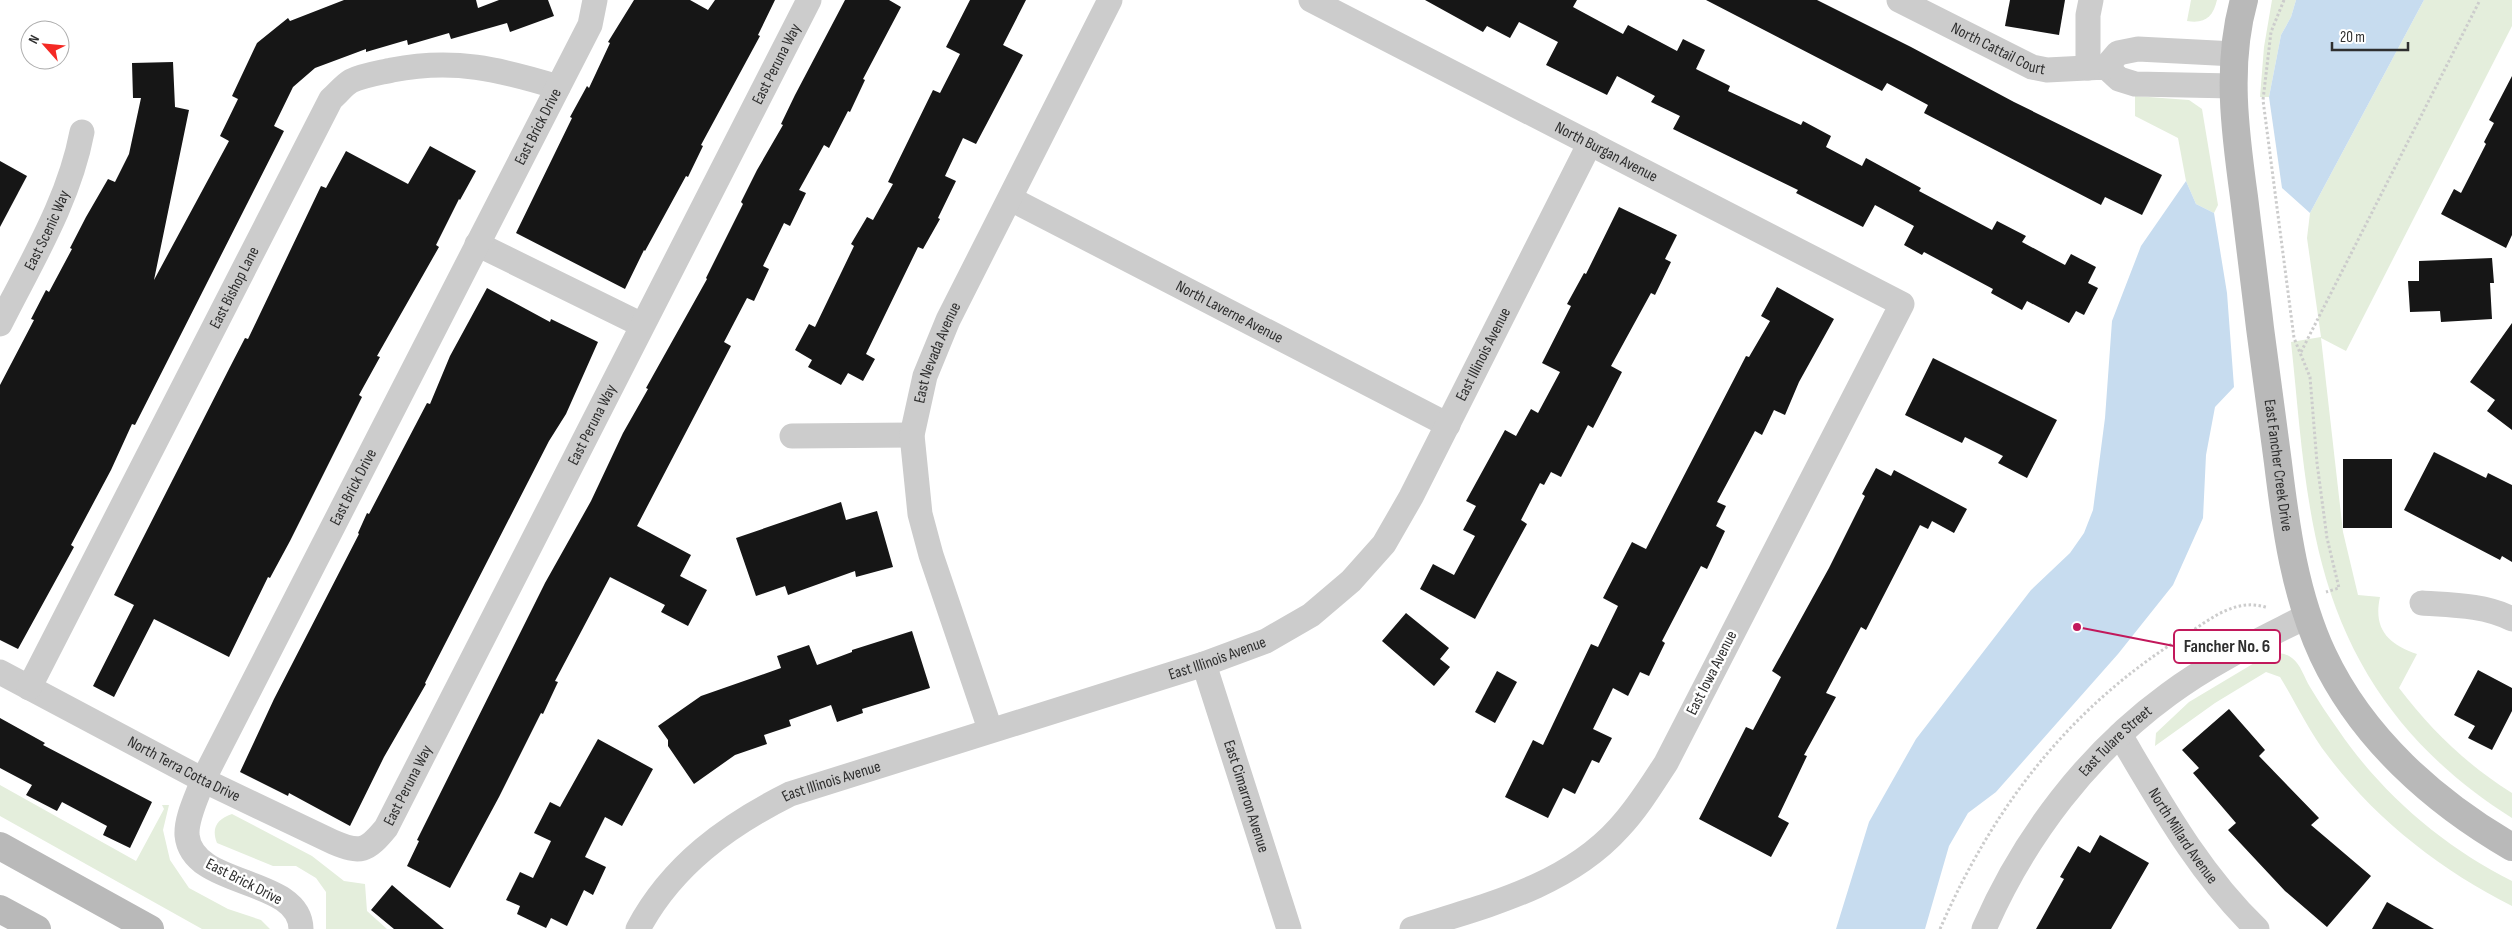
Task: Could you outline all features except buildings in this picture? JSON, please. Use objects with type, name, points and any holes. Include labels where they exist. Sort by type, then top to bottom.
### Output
[{"type":"street","name":"East Brick Drive","points":[[301,929],[301,922],[293,908],[276,896],[209,868],[194,855],[187,836],[202,780],[590,26],[595,0]]},
{"type":"street","name":"East Peruna Way","points":[[372,846],[386,828],[809,0]]},
{"type":"street","name":"East Nevada Avenue","points":[[990,729],[929,547],[919,506],[912,435],[925,376],[948,320],[1011,200],[1110,0]]},
{"type":"street","name":"North Burgan Avenue","points":[[1311,0],[1902,304]]},
{"type":"street","points":[[2091,0],[2088,15],[2097,68]]},
{"type":"street","name":"East Fancher Creek Drive","points":[[2244,0],[2234,54],[2233,86],[2239,160],[2283,503],[2292,563],[2307,616],[2323,655],[2343,692],[2401,765],[2448,805],[2512,848]]},
{"type":"street","name":"North Cattail Court","points":[[1902,1],[2032,67],[2047,70],[2097,68]]},
{"type":"street","points":[[2097,68],[2118,53],[2138,49],[2234,54]]},
{"type":"street","name":"East Bishop Lane","points":[[29,688],[331,99],[350,82],[380,72],[424,64],[469,65],[515,74],[558,87]]},
{"type":"street","points":[[2097,68],[2119,79],[2135,84],[2233,86]]},
{"type":"street","name":"East Scenic Way","points":[[0,324],[64,196],[76,162],[82,132]]},
{"type":"street","name":"East Illinois Avenue","points":[[638,929],[670,882],[706,845],[749,815],[790,794],[990,729],[1204,664],[1266,641],[1311,615],[1351,581],[1384,544],[1448,424],[1590,143]]},
{"type":"street","name":"North Laverne Avenue","points":[[1011,200],[1448,424]]},
{"type":"street","points":[[477,244],[642,325]]},
{"type":"street","name":"East Iowa Avenue","points":[[1412,929],[1456,922],[1532,889],[1576,864],[1618,830],[1646,794],[1666,763],[1902,304]]},
{"type":"street","points":[[792,436],[912,435]]},
{"type":"street","points":[[2422,603],[2474,608],[2502,614],[2512,619]]},
{"type":"street","name":"East Tulare Street","points":[[1984,929],[1997,899],[2032,839],[2075,782],[2120,734],[2169,694],[2226,657],[2307,616]]},
{"type":"street","name":"East Cimarron Avenue","points":[[1204,664],[1288,929]]},
{"type":"street","name":"North Terra Cotta Drive","points":[[0,672],[202,780],[352,851],[372,846]]},
{"type":"street","name":"North Millard Avenue","points":[[2120,734],[2180,835],[2212,880],[2257,929]]},
{"type":"street","points":[[0,846],[150,929]]},
{"type":"street","points":[[0,909],[37,929]]},
{"type":"path","points":[[2284,0],[2271,32],[2263,100],[2294,338],[2310,377],[2317,463],[2327,538],[2339,588]]},
{"type":"path","points":[[2301,352],[2480,0]]},
{"type":"green space","points":[[2191,0],[2217,0],[2213,11],[2207,18],[2193,22],[2187,21]]},
{"type":"green space","points":[[2272,0],[2296,0],[2291,17],[2281,35],[2269,97],[2260,97],[2264,47]]},
{"type":"green space","points":[[2424,0],[2512,0],[2512,26],[2346,351],[2321,338],[2343,532],[2358,595],[2380,597],[2379,618],[2385,634],[2398,645],[2417,654],[2399,688],[2451,746],[2480,771],[2512,793],[2512,818],[2477,794],[2445,768],[2417,740],[2392,710],[2369,677],[2350,642],[2322,564],[2310,509],[2299,425],[2291,342],[2321,337],[2307,238],[2310,213]]},
{"type":"green space","points":[[2135,96],[2189,100],[2202,109],[2218,205],[2214,213],[2196,204],[2186,181],[2178,138],[2135,116]]},
{"type":"green space","points":[[2271,653],[2285,654],[2295,661],[2317,698],[2356,754],[2416,817],[2462,852],[2512,881],[2512,906],[2435,860],[2411,842],[2367,801],[2321,747],[2280,677],[2266,672],[2215,703],[2155,746],[2156,733],[2189,702]]},
{"type":"green space","points":[[0,785],[136,861],[164,809],[162,805],[169,805],[163,830],[170,860],[189,888],[228,909],[261,920],[270,929],[202,929],[0,816]]},
{"type":"green space","points":[[232,814],[312,856],[344,881],[365,884],[367,911],[387,929],[326,929],[326,892],[316,878],[296,866],[273,866],[217,843],[215,829],[219,821]]},
{"type":"water","points":[[2296,0],[2424,0],[2310,213],[2282,188],[2269,97],[2281,35],[2291,17]]},
{"type":"water","points":[[2186,181],[2196,204],[2214,213],[2227,293],[2234,387],[2215,407],[2206,455],[2203,518],[2173,585],[2118,654],[1996,792],[1968,813],[1949,846],[1925,929],[1836,929],[1869,822],[1916,739],[2031,590],[2070,553],[2084,533],[2093,510],[2105,418],[2112,321],[2141,246]]},
{"type":"place","name":"Fancher No. 6","points":[[2077,627]]}]
